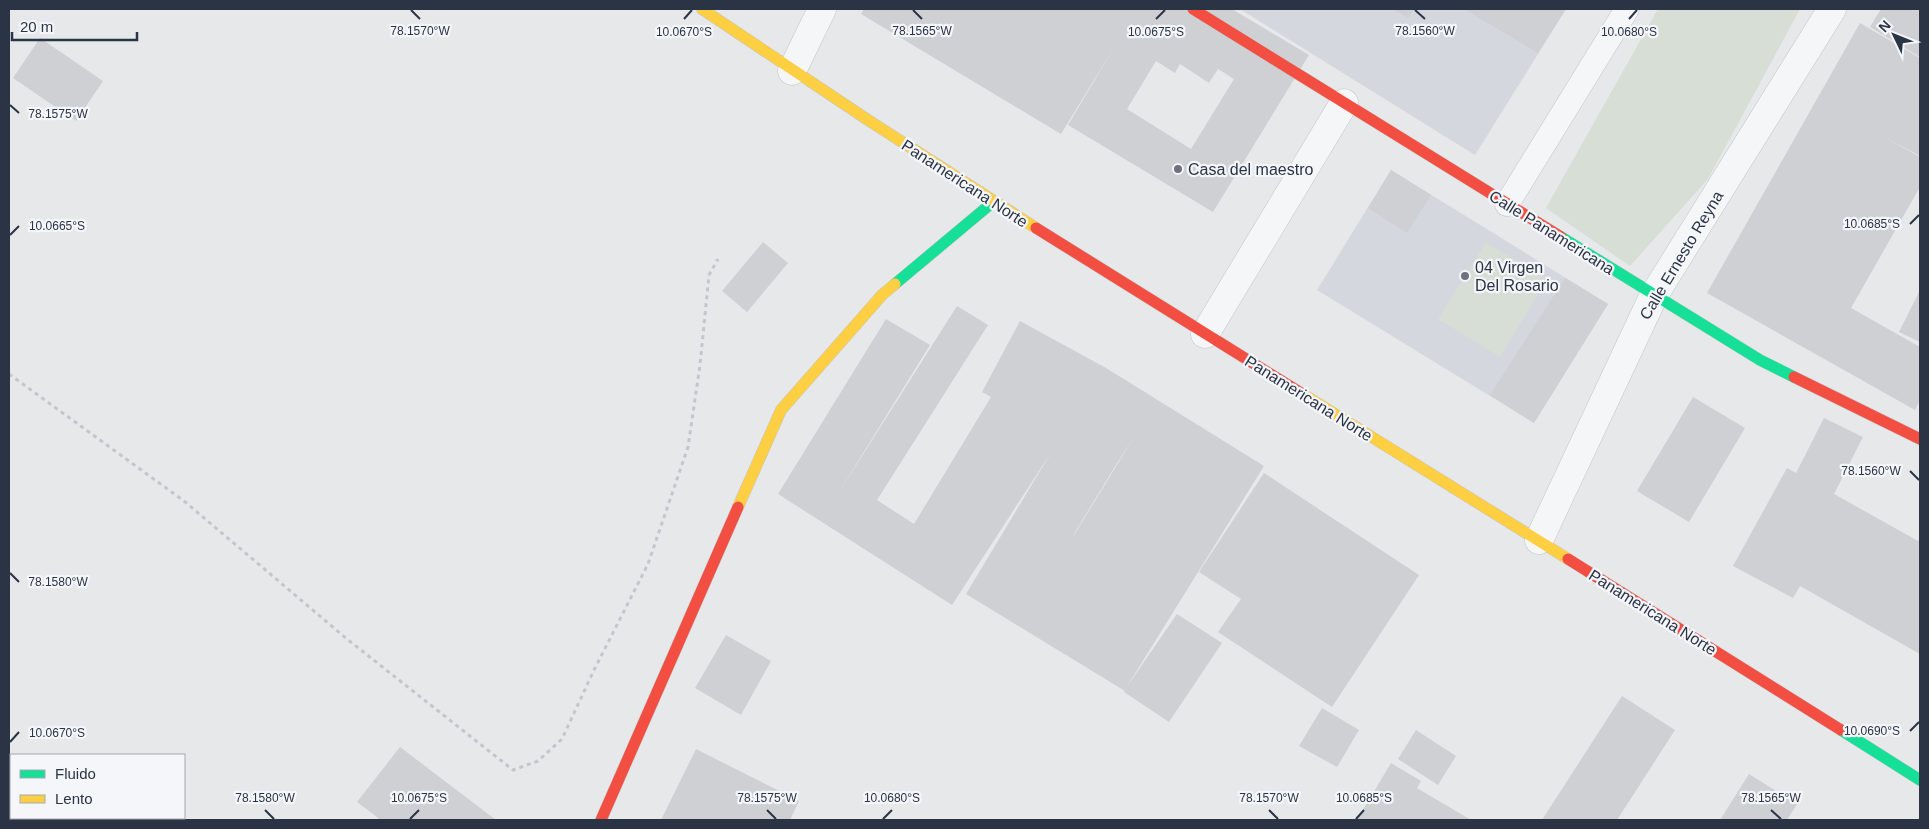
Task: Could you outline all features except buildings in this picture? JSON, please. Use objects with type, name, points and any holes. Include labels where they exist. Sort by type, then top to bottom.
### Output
[{"type":"main road","name":"Panamericana Norte","points":[[702,9],[792,71],[993,202],[1539,540],[1920,780]]},
{"type":"main road","name":"Calle Panamericana","points":[[1193,9],[1760,360],[1920,439]]},
{"type":"main road","points":[[601,820],[781,410],[882,296],[993,202]]},
{"type":"street","points":[[792,71],[822,9]]},
{"type":"street","name":"Calle Ernesto Reyna","points":[[1539,540],[1654,295],[1832,9]]},
{"type":"street","points":[[1205,334],[1344,103]]},
{"type":"lane","points":[[1507,204],[1627,9]]},
{"type":"path","points":[[9,374],[184,501],[347,639],[513,770],[538,761],[562,739],[594,670],[648,564],[688,447],[700,365],[709,275],[718,259]]},
{"type":"shaded area","points":[[1240,9],[1566,9],[1475,155]]},
{"type":"shaded area","points":[[1658,9],[1800,9],[1708,179],[1630,266],[1546,208]]},
{"type":"shaded area","points":[[1391,170],[1608,304],[1534,423],[1317,290]]},
{"type":"shaded area","points":[[1486,242],[1547,280],[1500,357],[1438,319]]},
{"type":"traffic: fast","points":[[895,284],[993,202]]},
{"type":"traffic: fast","points":[[1561,237],[1760,360],[1794,377]]},
{"type":"traffic: fast","points":[[1841,730],[1920,780]]},
{"type":"traffic: slow","points":[[702,9],[871,122],[1036,228]]},
{"type":"traffic: slow","points":[[738,507],[781,410],[882,295],[895,284]]},
{"type":"traffic: slow","points":[[1301,393],[1568,559]]},
{"type":"traffic: jam","points":[[1193,9],[1561,237]]},
{"type":"traffic: jam","points":[[1036,228],[1301,393]]},
{"type":"traffic: jam","points":[[1794,377],[1920,439]]},
{"type":"traffic: jam","points":[[601,820],[738,507]]},
{"type":"traffic: jam","points":[[1568,559],[1841,730]]},
{"type":"place","name":"Casa del maestro","points":[[1178,169]]},
{"type":"place","name":"04 Virgen Del Rosario","points":[[1465,276]]}]
